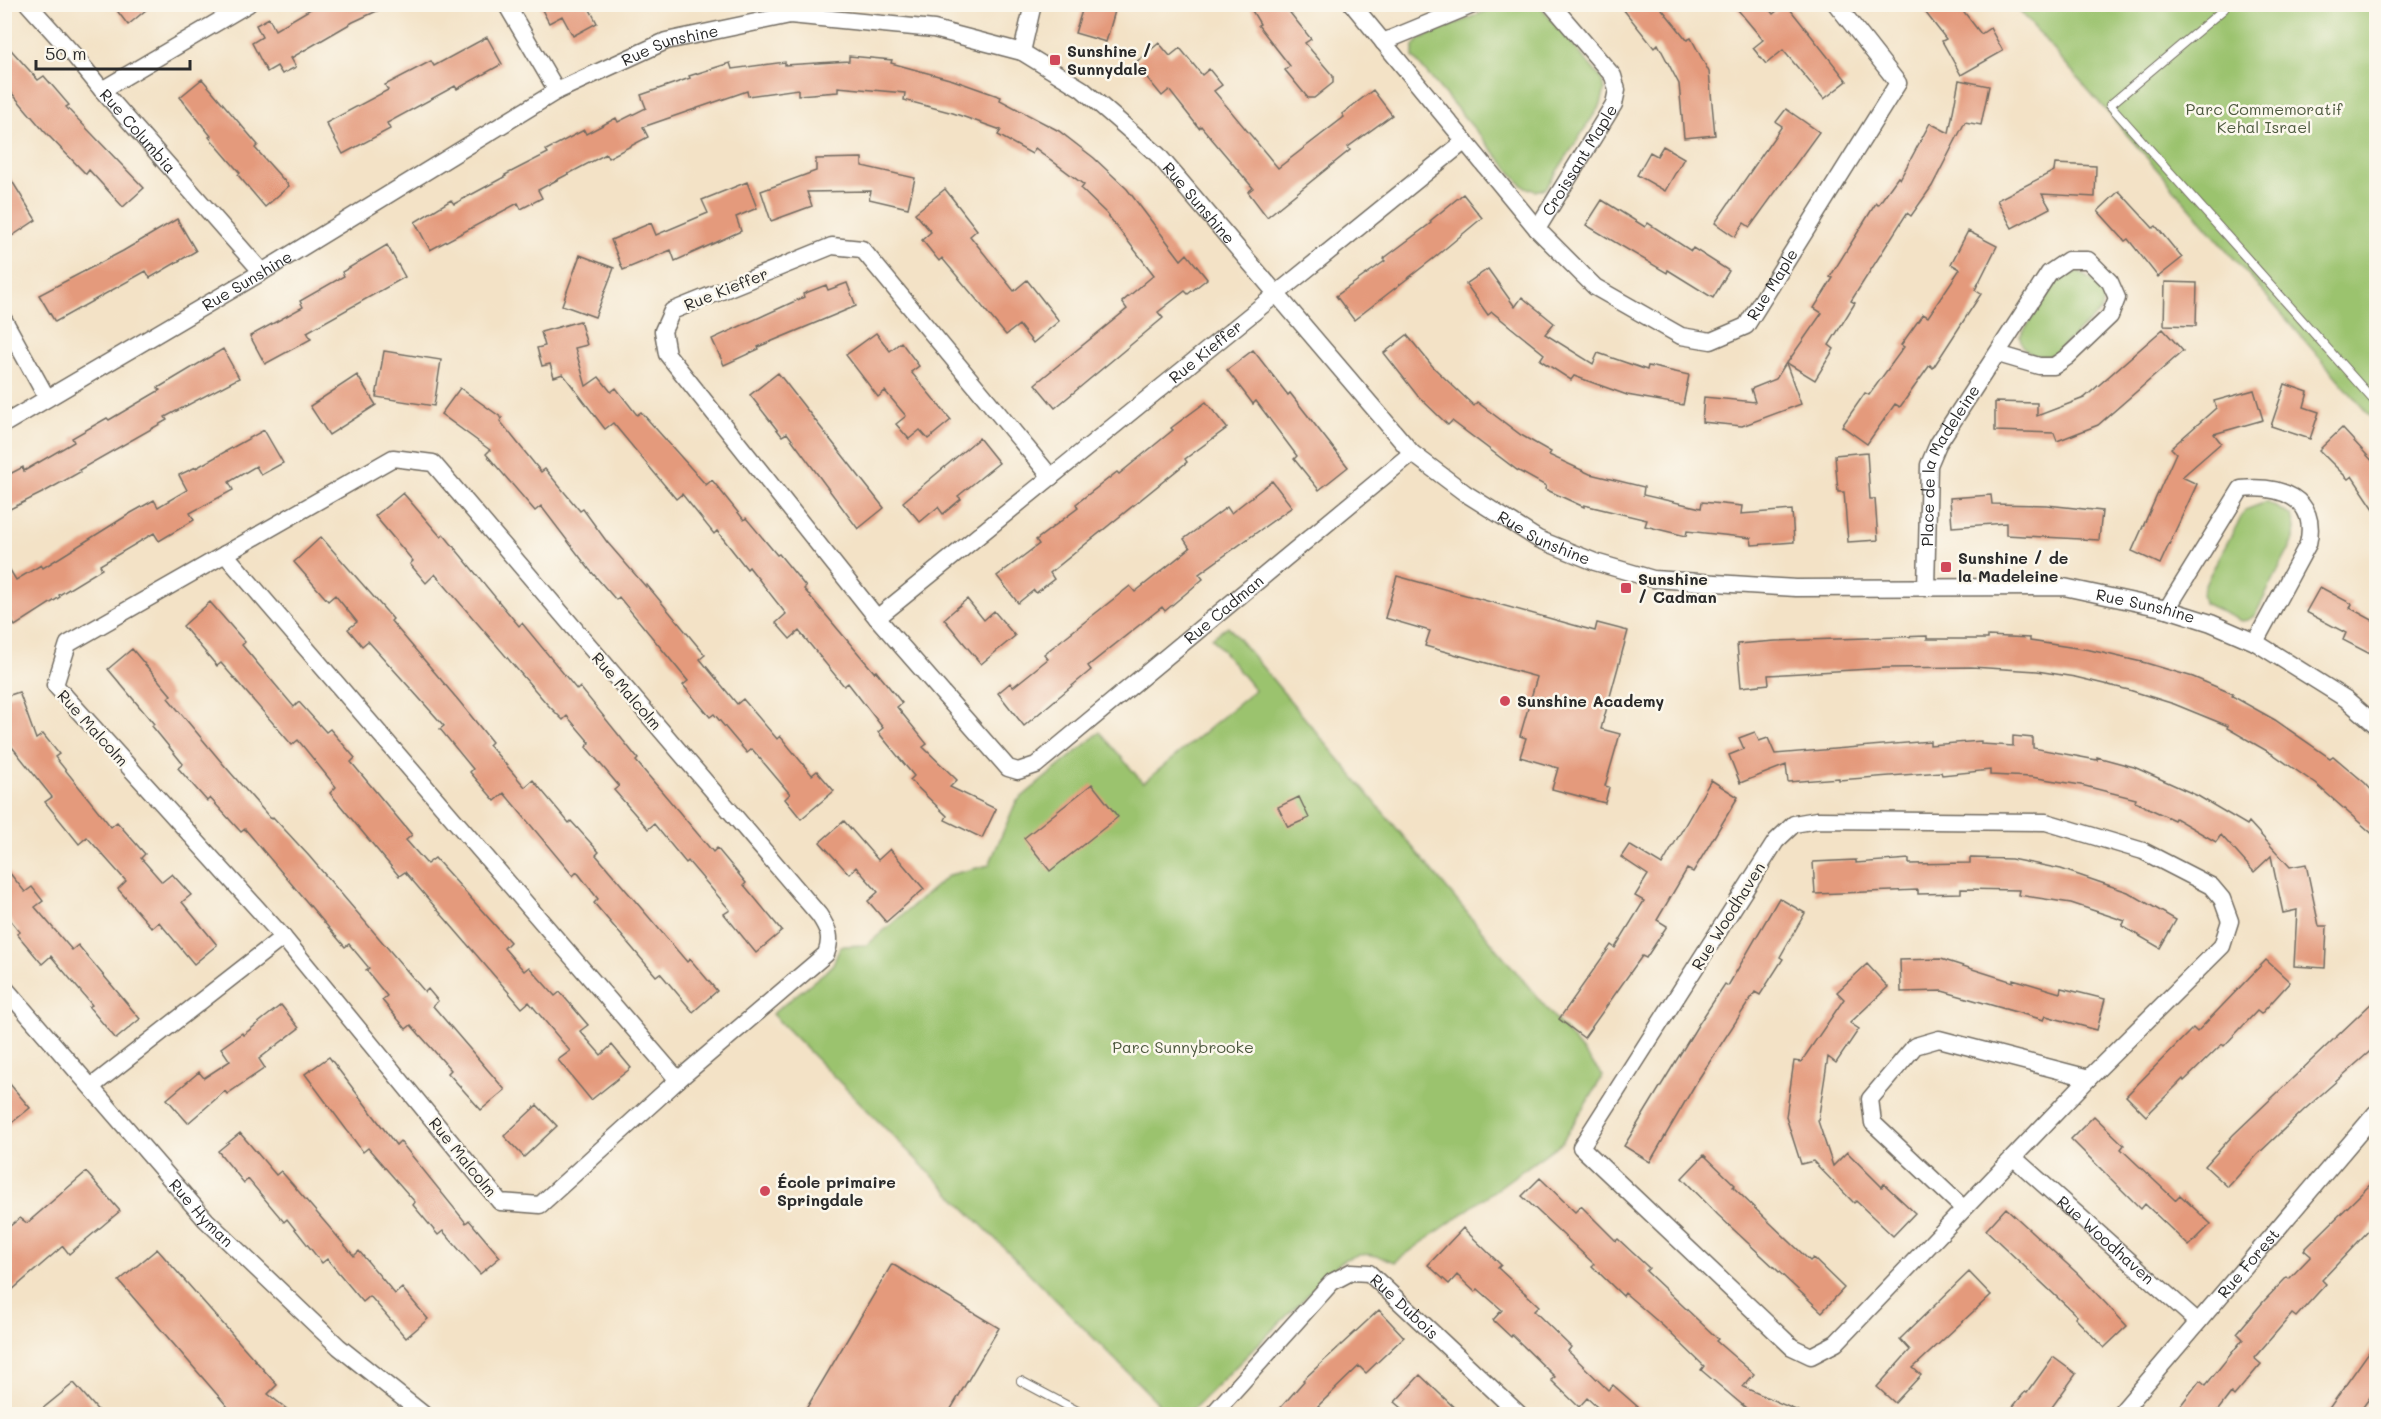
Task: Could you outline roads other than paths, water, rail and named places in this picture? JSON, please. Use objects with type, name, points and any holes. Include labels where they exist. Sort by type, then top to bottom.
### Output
[{"type":"street","points":[[28,4],[102,90]]},
{"type":"street","name":"Rue Columbia","points":[[248,4],[102,90],[262,272]]},
{"type":"street","points":[[506,4],[557,91]]},
{"type":"street","points":[[1022,52],[1033,4]]},
{"type":"street","name":"Rue Maple","points":[[1352,4],[1537,229],[1595,287],[1681,336],[1711,340],[1746,326],[1898,82],[1836,4]]},
{"type":"street","points":[[1383,42],[1475,4]]},
{"type":"street","name":"Croissant Maple","points":[[1537,229],[1614,104],[1617,90],[1613,76],[1551,4]]},
{"type":"street","name":"Rue Sunshine","points":[[4,424],[262,272],[557,91],[666,41],[790,15],[934,29],[1022,52],[1082,89],[1158,155],[1412,453],[1465,493],[1538,539],[1594,562],[1653,579],[1796,588],[2064,587],[2167,609],[2211,623],[2255,642],[2346,699],[2376,724]]},
{"type":"street","points":[[1276,294],[1465,141]]},
{"type":"street","name":"Rue Kieffer","points":[[1036,765],[1018,771],[1008,768],[877,618],[667,354],[663,332],[672,311],[832,246],[862,249],[1051,477]]},
{"type":"street","name":"Place de la Madeleine","points":[[1926,588],[1929,465],[1938,444],[2049,273],[2068,260],[2088,260],[2110,282],[2117,298],[2110,316],[2067,357],[2054,366],[2039,366],[1998,354]]},
{"type":"street","name":"Rue Kieffer","points":[[877,618],[1276,294]]},
{"type":"street","points":[[4,320],[47,398]]},
{"type":"street","name":"Rue Cadman","points":[[1036,765],[1412,453]]},
{"type":"street","name":"Rue Malcolm","points":[[393,458],[433,463],[819,915],[829,931],[831,942],[826,954],[678,1080],[540,1205],[500,1202],[283,937],[55,685],[68,644],[393,458]]},
{"type":"street","points":[[2167,609],[2241,489],[2263,486],[2280,490],[2295,498],[2308,513],[2312,528],[2308,544],[2255,642]]},
{"type":"street","points":[[225,554],[678,1080]]},
{"type":"street","name":"Rue Woodhaven","points":[[1817,820],[2046,822],[2143,851],[2211,886],[2222,899],[2230,921],[2222,946],[2089,1078],[1836,1343],[1811,1356],[1792,1347],[1581,1147],[1776,841],[1794,824],[1817,820]]},
{"type":"street","points":[[92,1087],[283,937]]},
{"type":"street","name":"Rue Hyman","points":[[4,987],[206,1220],[339,1347],[423,1414]]},
{"type":"street","points":[[1963,1208],[1873,1123],[1870,1099],[1915,1046],[1939,1040],[2089,1078]]},
{"type":"street","name":"Rue Forest","points":[[2120,1414],[2376,1113]]},
{"type":"street","name":"Rue Woodhaven","points":[[2014,1158],[2198,1322]]},
{"type":"street","name":"Rue Dubois","points":[[1213,1414],[1332,1282],[1351,1272],[1369,1273],[1519,1414]]},
{"type":"lane","points":[[2220,4],[2224,9],[2110,105],[2376,403]]},
{"type":"lane","points":[[1021,1382],[1083,1414]]},
{"type":"place","name":"Sunshine / Sunnydale","points":[[1055,60]]},
{"type":"place","name":"Sunshine / de la Madeleine","points":[[1946,567]]},
{"type":"place","name":"Sunshine / Cadman","points":[[1626,588]]},
{"type":"place","name":"Sunshine Academy","points":[[1505,701]]},
{"type":"place","name":"École primaire Springdale","points":[[765,1191]]},
{"type":"park label","name":"Parc Commemoratif Kehal Israel","points":[[2264,118]]},
{"type":"park label","name":"Parc Sunnybrooke","points":[[1183,1047]]}]
